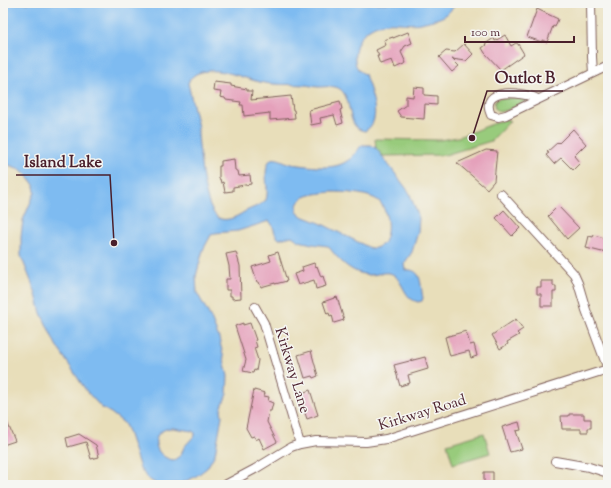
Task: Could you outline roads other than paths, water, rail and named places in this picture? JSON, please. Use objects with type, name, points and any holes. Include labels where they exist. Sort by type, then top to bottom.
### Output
[{"type":"street","points":[[591,3],[593,73]]},
{"type":"street","points":[[538,99],[530,96],[504,93],[492,98],[489,103],[489,110],[491,115],[498,117],[523,107],[608,66]]},
{"type":"street","points":[[501,194],[574,274],[608,369]]},
{"type":"street","name":"Kirkway Lane","points":[[255,307],[264,323],[300,444]]},
{"type":"street","name":"Kirkway Road","points":[[225,485],[255,470],[291,447],[300,444],[316,441],[366,442],[386,439],[608,369]]},
{"type":"street","points":[[555,461],[589,466],[608,473]]},
{"type":"water","points":[[3,3],[458,3],[447,14],[438,19],[417,24],[380,24],[368,30],[359,40],[356,46],[355,62],[359,70],[365,74],[375,113],[371,126],[365,131],[359,129],[355,125],[344,94],[340,89],[335,87],[267,83],[231,73],[217,71],[200,72],[190,79],[188,83],[198,127],[200,155],[206,195],[215,215],[221,219],[230,219],[266,200],[266,173],[268,163],[271,159],[277,159],[305,166],[328,167],[341,164],[349,159],[362,145],[371,145],[376,148],[409,192],[419,218],[418,232],[412,252],[404,264],[405,270],[415,272],[420,278],[423,298],[422,301],[418,302],[410,298],[394,275],[385,273],[370,275],[351,269],[336,256],[328,246],[299,241],[292,236],[279,239],[269,221],[238,231],[215,233],[211,235],[203,250],[196,276],[197,293],[210,316],[219,338],[228,376],[227,394],[221,409],[222,416],[215,454],[207,468],[195,477],[181,483],[158,485],[147,478],[140,468],[124,423],[102,408],[87,392],[56,345],[41,313],[35,291],[21,256],[23,220],[35,192],[34,185],[27,175],[20,169],[3,163]],"holes":[[[331,192],[364,195],[380,202],[387,218],[387,229],[383,244],[376,248],[370,248],[320,223],[302,216],[297,212],[299,201],[303,198],[314,194]],[[173,428],[192,431],[195,433],[195,435],[184,447],[181,455],[174,460],[161,454],[156,444],[156,438],[159,433]]]},
{"type":"place","name":"Outlot B","points":[[472,138]]},
{"type":"place","name":"Island Lake","points":[[114,243]]}]
